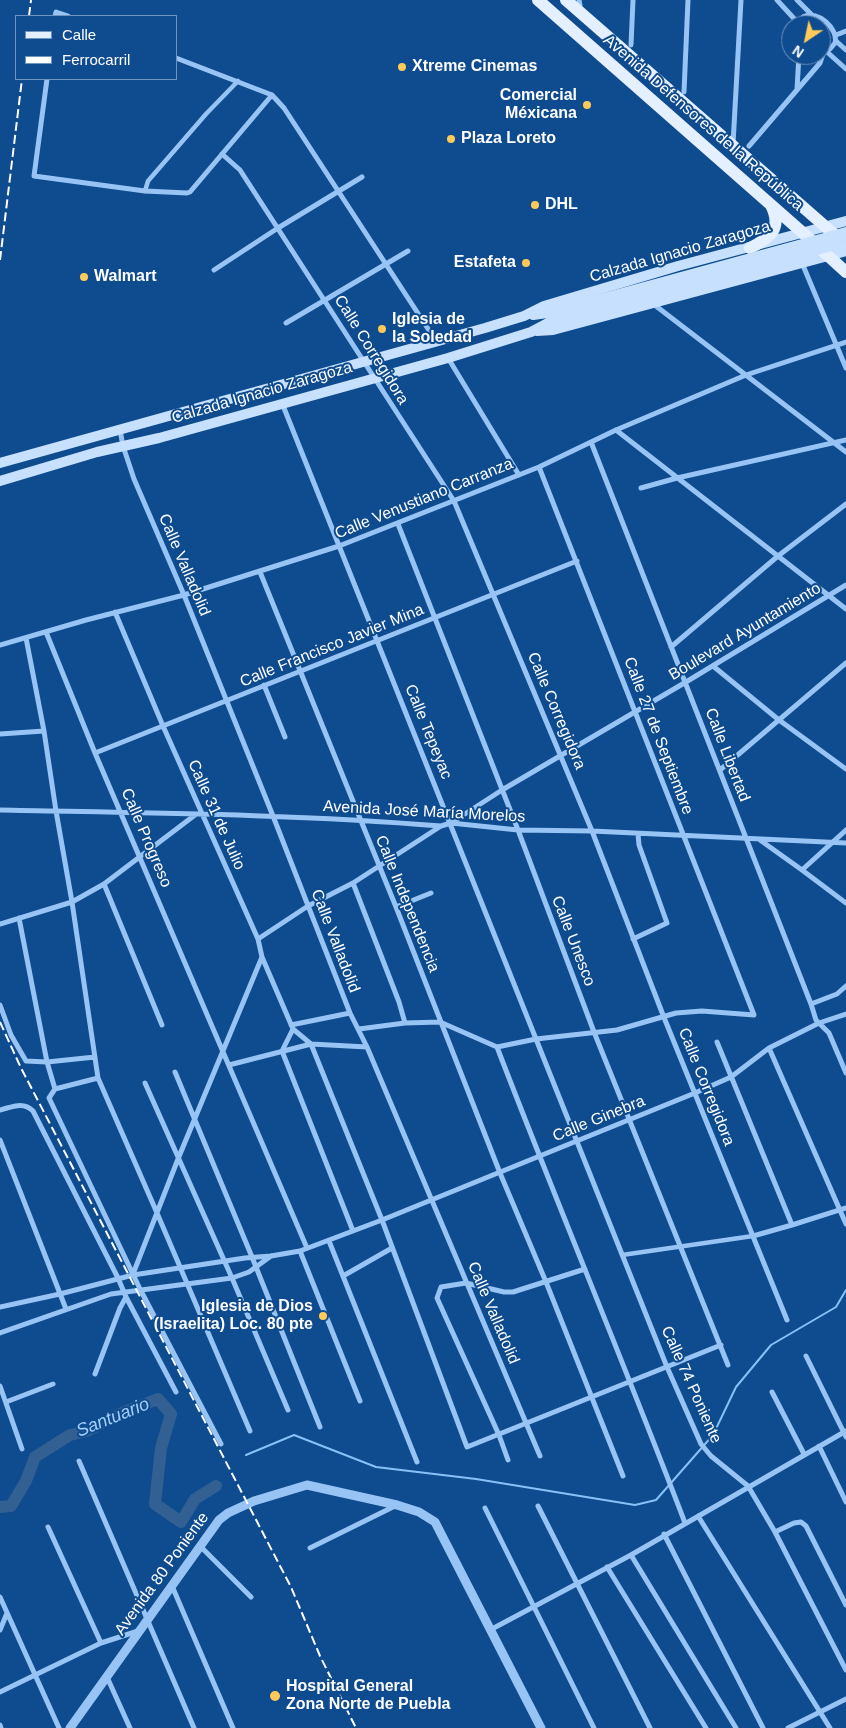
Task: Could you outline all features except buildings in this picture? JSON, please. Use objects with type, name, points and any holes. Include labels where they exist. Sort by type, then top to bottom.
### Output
[{"type":"main road","name":"Avenida Defensores de la República","points":[[538,0],[803,232],[846,272]]},
{"type":"main road","name":"Avenida Defensores de la República","points":[[566,0],[846,244]]},
{"type":"main road","points":[[750,248],[764,241],[772,232],[776,220],[770,203]]},
{"type":"main road","name":"Calzada Ignacio Zaragoza","points":[[524,316],[544,306],[718,255],[846,221]]},
{"type":"main road","name":"Calzada Ignacio Zaragoza","points":[[0,481],[98,452],[159,438],[373,377],[448,358],[531,332],[550,322],[594,305],[846,232]]},
{"type":"main road","name":"Calzada Ignacio Zaragoza","points":[[0,463],[524,316],[594,305],[846,244]]},
{"type":"main road","name":"Calzada Ignacio Zaragoza","points":[[531,332],[553,330],[846,251]]},
{"type":"main road","points":[[718,255],[731,259],[734,263],[735,269],[733,274],[725,283]]},
{"type":"main road","points":[[98,452],[117,431]]},
{"type":"street","points":[[631,45],[633,0]]},
{"type":"street","points":[[684,92],[688,0]]},
{"type":"street","points":[[733,145],[742,0]]},
{"type":"street","points":[[778,0],[791,15]]},
{"type":"street","points":[[802,1],[811,14],[819,17],[832,28],[836,38],[846,50]]},
{"type":"street","points":[[55,15],[56,12],[65,15]]},
{"type":"street","points":[[831,48],[836,38],[846,31]]},
{"type":"street","points":[[831,57],[846,69]]},
{"type":"street","points":[[178,59],[272,95],[284,108],[387,263],[436,341]]},
{"type":"street","points":[[797,89],[798,65]]},
{"type":"street","points":[[749,146],[818,65]]},
{"type":"street","points":[[47,80],[34,176],[145,192],[190,192],[272,95]]},
{"type":"street","points":[[145,192],[148,181],[206,114],[238,81]]},
{"type":"street","name":"Calle Corregidora","points":[[222,154],[240,170],[454,501],[592,831],[663,1016],[787,1320]]},
{"type":"street","points":[[214,270],[278,228],[362,177]]},
{"type":"street","points":[[286,323],[408,250]]},
{"type":"street","points":[[802,263],[846,368]]},
{"type":"street","points":[[652,303],[846,452]]},
{"type":"street","name":"Calle Venustiano Carranza","points":[[0,645],[115,612],[184,595],[339,546],[519,475],[616,430],[746,375],[846,342]]},
{"type":"street","points":[[448,358],[519,475]]},
{"type":"street","name":"Calle Tepeyac","points":[[282,404],[578,1140]]},
{"type":"street","points":[[616,430],[846,609]]},
{"type":"street","name":"Calle Valladolid","points":[[117,431],[124,446],[134,479],[184,595],[350,1013],[367,1047],[540,1456]]},
{"type":"street","points":[[641,488],[677,478],[846,440]]},
{"type":"street","name":"Calle Libertad","points":[[591,442],[686,682],[814,1016],[829,1034],[846,1073]]},
{"type":"street","name":"Calle 27 de Septiembre","points":[[539,466],[754,1015],[702,1011],[663,1016]]},
{"type":"street","points":[[671,647],[778,556],[846,504]]},
{"type":"street","name":"Calle Unesco","points":[[398,524],[518,830],[594,1032],[728,1365]]},
{"type":"street","name":"Calle Francisco Javier Mina","points":[[95,753],[577,561]]},
{"type":"street","name":"Calle Independencia","points":[[260,572],[623,1476]]},
{"type":"street","name":"Boulevard Ayuntamiento","points":[[450,823],[846,585]]},
{"type":"street","name":"Calle 31 de Julio","points":[[115,612],[163,726],[258,939],[262,957],[292,1027],[311,1044]]},
{"type":"street","name":"Calle Progreso","points":[[46,632],[95,753],[308,1248]]},
{"type":"street","points":[[26,638],[44,731],[72,902],[98,1078],[250,1431]]},
{"type":"street","points":[[720,770],[846,663]]},
{"type":"street","points":[[714,666],[780,720],[846,769]]},
{"type":"street","points":[[264,685],[285,737]]},
{"type":"street","points":[[0,734],[44,731]]},
{"type":"street","name":"Avenida José María Morelos","points":[[0,810],[273,816],[441,826],[450,823],[518,830],[592,831],[747,840],[846,843]]},
{"type":"street","points":[[0,924],[72,902],[104,884],[195,814]]},
{"type":"street","points":[[258,939],[308,906],[352,883],[441,826]]},
{"type":"street","points":[[802,870],[846,830]]},
{"type":"street","points":[[633,940],[667,923],[639,845],[638,834]]},
{"type":"street","points":[[760,840],[846,903]]},
{"type":"street","points":[[352,883],[399,1002],[405,1023]]},
{"type":"street","points":[[104,884],[162,1025]]},
{"type":"street","points":[[396,907],[430,893]]},
{"type":"street","points":[[19,918],[47,1062],[55,1089]]},
{"type":"street","points":[[133,1275],[178,1159],[224,1053],[262,957]]},
{"type":"street","points":[[811,1004],[837,994],[846,986]]},
{"type":"street","points":[[0,1005],[11,1035],[26,1061],[47,1062],[94,1057]]},
{"type":"street","points":[[350,1013],[292,1027],[282,1050],[353,1231]]},
{"type":"street","name":"Calle Ginebra","points":[[0,1307],[60,1294],[118,1278],[300,1251],[329,1241],[695,1093],[731,1077],[769,1048],[819,1023],[846,1014]]},
{"type":"street","points":[[359,1029],[405,1023],[440,1022],[497,1047],[536,1039],[631,1027],[663,1016]]},
{"type":"street","points":[[718,1042],[792,1225]]},
{"type":"street","points":[[311,1044],[382,1220],[467,1447],[721,1345]]},
{"type":"street","points":[[229,1065],[311,1044],[367,1047]]},
{"type":"street","points":[[497,1047],[685,1522]]},
{"type":"street","points":[[769,1048],[843,1209],[846,1224]]},
{"type":"street","points":[[175,1072],[320,1427]]},
{"type":"street","points":[[98,1078],[55,1089],[49,1098],[133,1275],[221,1444]]},
{"type":"street","points":[[145,1083],[232,1278],[288,1410]]},
{"type":"street","points":[[0,1110],[21,1105],[28,1106],[33,1111],[176,1392]]},
{"type":"street","points":[[0,1140],[66,1309]]},
{"type":"street","name":"Calle 74 Poniente","points":[[578,1140],[667,1367],[705,1451],[748,1486],[775,1532],[846,1670]]},
{"type":"street","points":[[622,1255],[754,1236],[843,1209]]},
{"type":"street","points":[[329,1241],[417,1462]]},
{"type":"street","points":[[343,1276],[392,1248]]},
{"type":"street","points":[[300,1251],[360,1401]]},
{"type":"street","name":"Calle Ginebra","points":[[0,1333],[111,1294],[125,1294],[140,1289],[232,1278],[249,1272],[271,1256]]},
{"type":"street","points":[[508,1460],[499,1435],[437,1298],[441,1287],[466,1283],[504,1292],[513,1292],[585,1270]]},
{"type":"street","points":[[95,1374],[125,1294]]},
{"type":"street","points":[[490,1630],[631,1554],[804,1454],[845,1433],[806,1356]]},
{"type":"street","points":[[6,1402],[53,1384]]},
{"type":"street","points":[[0,1386],[22,1449]]},
{"type":"street","points":[[772,1392],[804,1454]]},
{"type":"street","points":[[819,1446],[846,1502]]},
{"type":"street","points":[[79,1461],[194,1728]]},
{"type":"street","name":"Avenida 80 Poniente","points":[[70,1728],[219,1520],[228,1513],[254,1501],[307,1485],[397,1505],[419,1512],[435,1522],[541,1728]]},
{"type":"street","points":[[310,1548],[397,1505]]},
{"type":"street","points":[[538,1506],[650,1728]]},
{"type":"street","points":[[486,1508],[594,1728]]},
{"type":"street","points":[[698,1516],[830,1728]]},
{"type":"street","points":[[775,1532],[794,1523],[801,1522],[806,1526],[846,1605]]},
{"type":"street","points":[[48,1527],[101,1643]]},
{"type":"street","points":[[664,1534],[763,1728]]},
{"type":"street","points":[[201,1547],[251,1597]]},
{"type":"street","points":[[631,1554],[736,1728]]},
{"type":"street","points":[[607,1567],[706,1728]]},
{"type":"street","points":[[172,1586],[233,1728]]},
{"type":"street","points":[[0,1597],[59,1728]]},
{"type":"street","points":[[0,1630],[7,1613]]},
{"type":"street","points":[[0,1692],[101,1643],[138,1631]]},
{"type":"street","points":[[107,1677],[130,1728]]},
{"type":"street","points":[[788,1728],[846,1698]]},
{"type":"waterway","points":[[246,1455],[294,1435],[376,1467],[476,1479],[635,1505],[656,1500],[713,1435],[736,1387],[771,1345],[836,1307],[846,1290]]},
{"type":"waterway","name":"Santuario","points":[[0,1507],[11,1506],[26,1481],[35,1457],[70,1435],[87,1431],[124,1412],[158,1399],[171,1414],[161,1448],[155,1504],[181,1522],[195,1499],[216,1486]]},
{"type":"railway","points":[[29,15],[31,0]]},
{"type":"railway","points":[[0,260],[22,80]]},
{"type":"railway","points":[[0,1022],[21,1068],[291,1587],[320,1656],[356,1728]]},
{"type":"place","name":"Xtreme Cinemas","points":[[402,67]]},
{"type":"place","name":"Comercial Méxicana","points":[[587,105]]},
{"type":"place","name":"Plaza Loreto","points":[[451,139]]},
{"type":"place","name":"DHL","points":[[535,205]]},
{"type":"place","name":"Estafeta","points":[[526,263]]},
{"type":"place","name":"Walmart","points":[[84,277]]},
{"type":"place","name":"Iglesia de la Soledad","points":[[382,329]]},
{"type":"place","name":"Iglesia de Dios (Israelita) Loc. 80 pte","points":[[323,1316]]},
{"type":"place","name":"Hospital General Zona Norte de Puebla","points":[[275,1696]]}]
